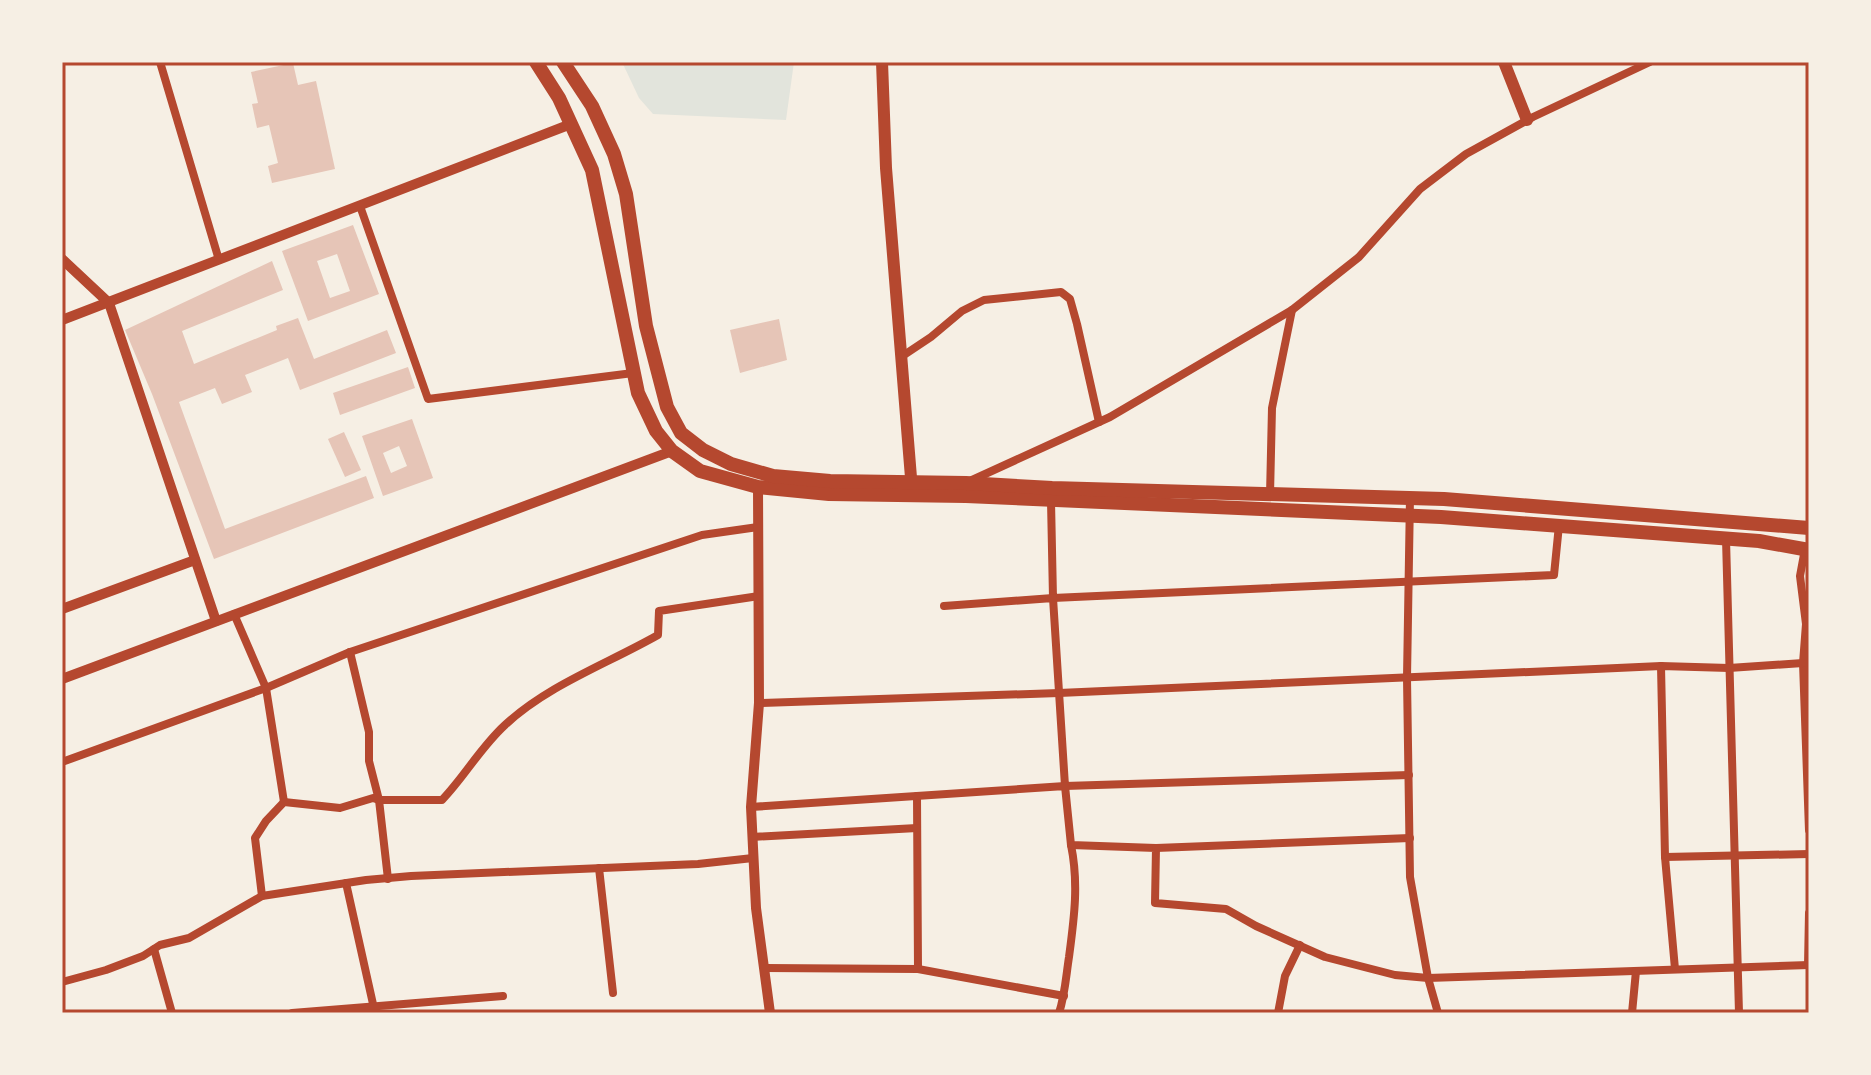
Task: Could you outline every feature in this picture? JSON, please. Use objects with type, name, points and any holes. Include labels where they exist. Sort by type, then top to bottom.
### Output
[{"type":"highway","points":[[536,62],[559,98],[592,170],[638,393],[656,431],[672,451],[700,471],[758,487],[829,494],[966,483],[1052,488],[1271,492],[1410,497],[1809,528]]},
{"type":"highway","points":[[563,62],[592,106],[614,154],[626,194],[653,359],[667,407],[681,433],[717,457],[773,476],[1051,501],[1559,525],[1759,541],[1807,550]]},
{"type":"main road","points":[[882,62],[886,168],[912,488]]},
{"type":"main road","points":[[1504,62],[1527,120]]},
{"type":"street","points":[[160,62],[219,260]]},
{"type":"street","points":[[966,483],[1099,422],[1292,310],[1359,257],[1420,189],[1466,154],[1527,120],[1650,62]]},
{"type":"street","points":[[62,320],[571,124]]},
{"type":"street","points":[[360,206],[428,399],[633,373]]},
{"type":"street","points":[[62,259],[109,303],[216,621]]},
{"type":"street","points":[[901,357],[962,311],[984,300],[1061,292],[1070,299],[1099,422]]},
{"type":"street","points":[[1266,511],[1271,492],[1272,408],[1292,310]]},
{"type":"street","points":[[62,679],[672,451]]},
{"type":"street","points":[[758,487],[759,703],[751,807],[756,908],[770,1013]]},
{"type":"street","points":[[1410,497],[1407,678],[1410,877],[1428,978],[1438,1013]]},
{"type":"street","points":[[1051,501],[1053,598],[1065,786],[1077,872],[1076,904],[1059,1013]]},
{"type":"street","points":[[944,606],[1053,598],[1554,575],[1559,525]]},
{"type":"street","points":[[62,762],[266,688],[350,652],[702,535],[758,527]]},
{"type":"street","points":[[1726,539],[1739,1013]]},
{"type":"street","points":[[1807,550],[1800,576],[1806,624],[1803,663],[1809,830]]},
{"type":"street","points":[[62,609],[195,560]]},
{"type":"street","points":[[284,802],[340,808],[373,798],[442,800],[459,783],[481,749],[507,723],[546,693],[658,635],[659,611],[759,596]]},
{"type":"street","points":[[234,614],[266,688],[284,802]]},
{"type":"street","points":[[350,652],[369,732],[369,761],[379,800],[388,879]]},
{"type":"street","points":[[759,703],[1661,666],[1729,668],[1803,663]]},
{"type":"street","points":[[1661,666],[1665,857],[1675,969]]},
{"type":"street","points":[[751,807],[1065,786],[1409,775]]},
{"type":"street","points":[[917,796],[918,969]]},
{"type":"street","points":[[262,896],[255,838],[284,802]]},
{"type":"street","points":[[752,837],[917,828]]},
{"type":"street","points":[[1071,845],[1156,848],[1410,838]]},
{"type":"street","points":[[1156,848],[1155,903],[1226,909],[1325,957],[1395,975],[1428,978],[1809,965],[1809,913]]},
{"type":"street","points":[[1665,857],[1809,854]]},
{"type":"street","points":[[62,982],[106,970],[189,938],[262,896],[388,879],[698,864],[753,858]]},
{"type":"street","points":[[599,868],[613,993]]},
{"type":"street","points":[[346,883],[374,1009]]},
{"type":"street","points":[[1278,1013],[1285,976],[1300,945]]},
{"type":"street","points":[[154,949],[172,1013]]},
{"type":"street","points":[[765,968],[918,969],[1064,996]]},
{"type":"street","points":[[1632,1013],[1636,971]]},
{"type":"street","points":[[292,1013],[374,1009],[503,996]]},
{"type":"shaded area","points":[[622,62],[794,62],[786,120],[653,114],[639,98]]},
{"type":"building","points":[[293,63],[298,85],[316,81],[335,169],[272,183],[268,166],[278,163],[269,125],[257,128],[252,104],[258,103],[251,72]]},
{"type":"building","points":[[353,225],[379,294],[308,321],[282,251]],"holes":[[[337,254],[350,291],[330,298],[317,261]]]},
{"type":"building","points":[[272,261],[283,290],[182,331],[194,364],[277,330],[276,326],[298,318],[314,359],[387,330],[396,353],[300,390],[288,358],[245,375],[252,392],[222,404],[215,388],[179,402],[225,529],[366,476],[374,498],[214,559],[125,330]]},
{"type":"building","points":[[779,319],[787,360],[740,373],[730,330]]},
{"type":"building","points":[[408,367],[415,388],[340,415],[333,393]]},
{"type":"building","points":[[412,419],[433,478],[383,496],[362,436]],"holes":[[[399,446],[407,466],[391,473],[383,453]]]},
{"type":"building","points":[[344,432],[361,470],[345,477],[328,439]]}]
